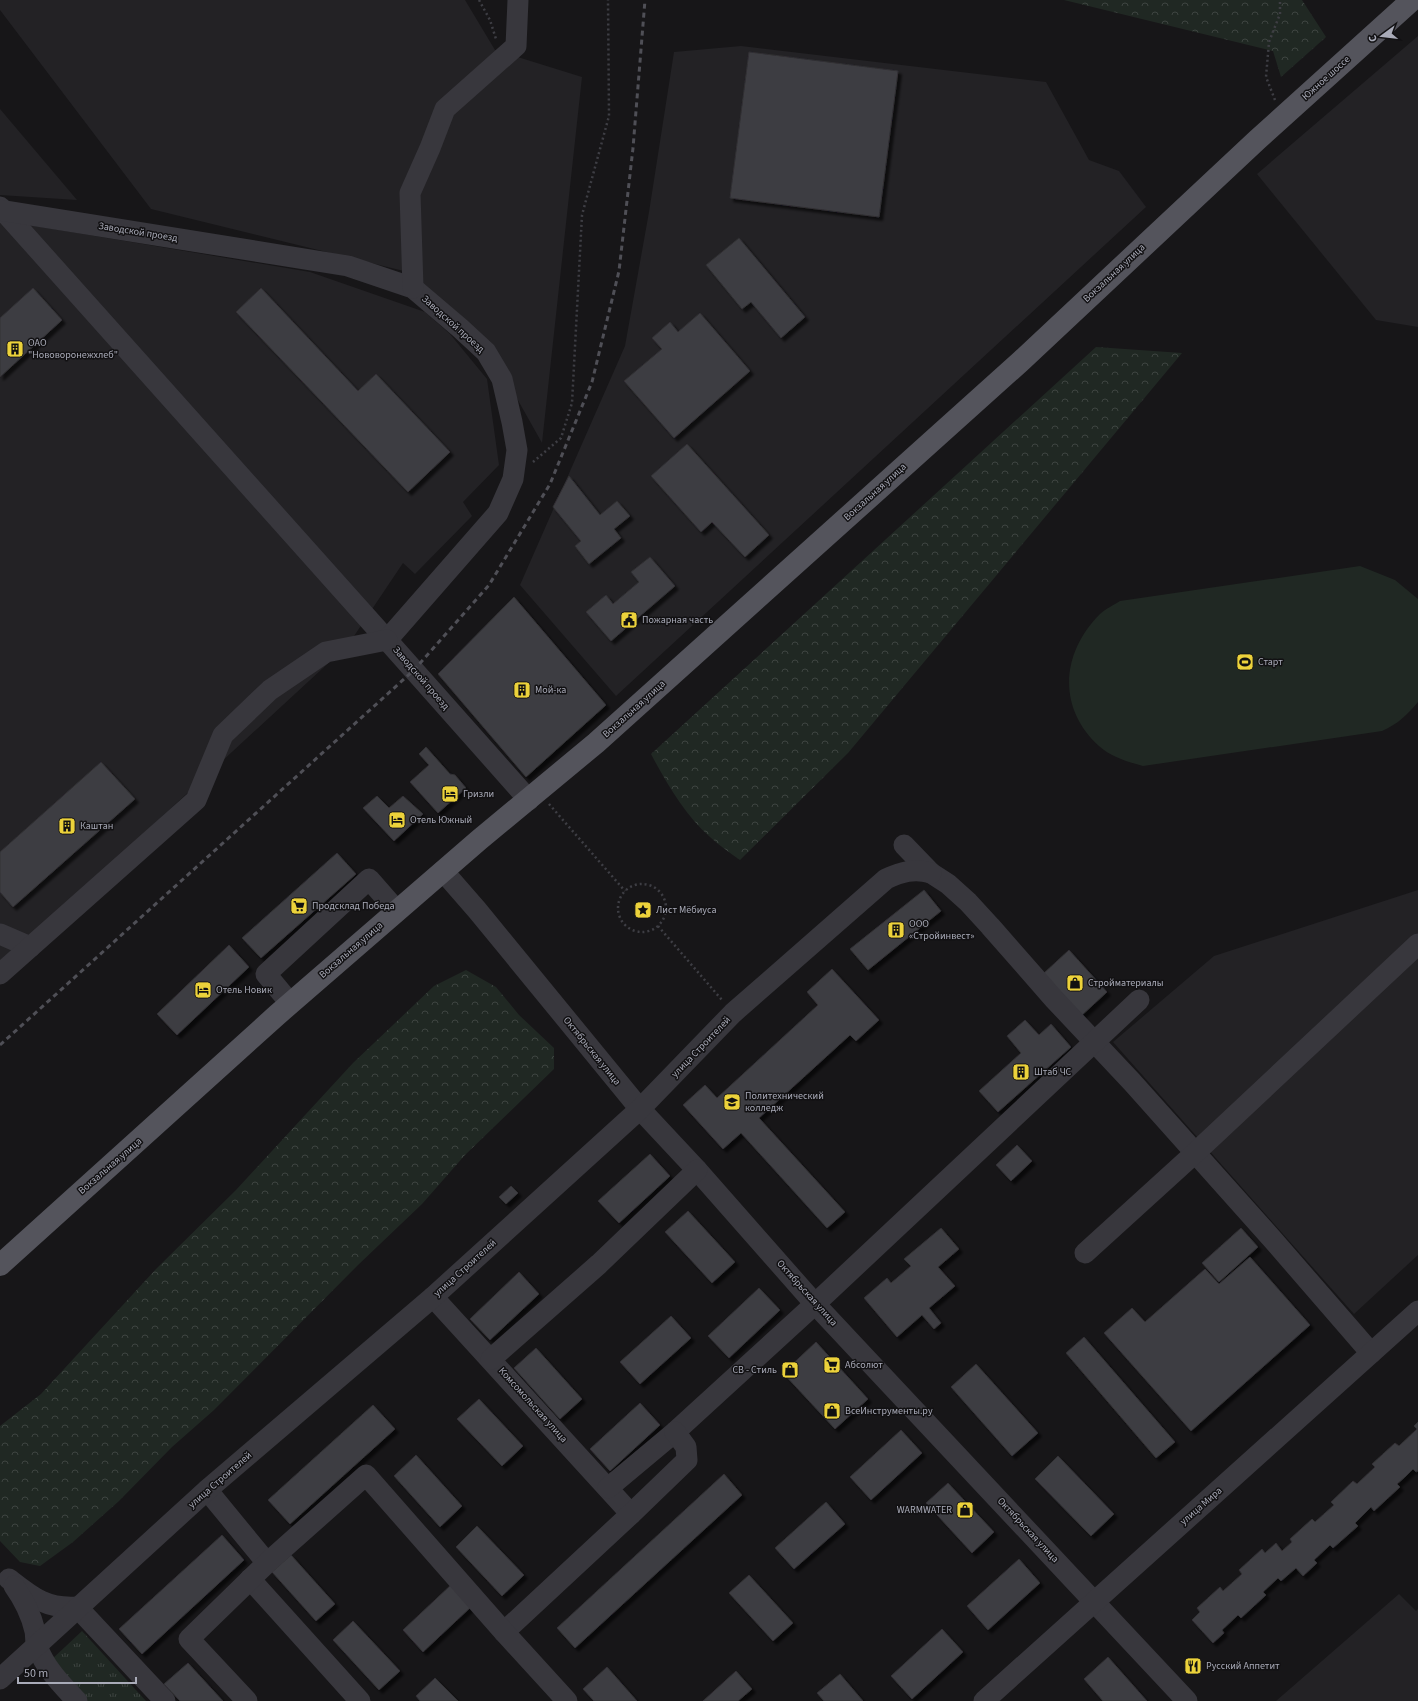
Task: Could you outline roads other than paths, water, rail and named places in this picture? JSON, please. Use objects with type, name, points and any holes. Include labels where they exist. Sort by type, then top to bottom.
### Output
[{"type":"main road","name":"Южное шоссе","points":[[1257,140],[1412,0]]},
{"type":"main road","name":"Вокзальная улица","points":[[0,1265],[290,1004],[443,871],[596,743],[1014,367],[1257,140]]},
{"type":"street","points":[[413,288],[410,193],[445,109],[516,46],[518,0]]},
{"type":"street","points":[[1,209],[388,640]]},
{"type":"street","name":"Заводской проезд","points":[[1,209],[348,266],[413,288],[486,352],[502,379],[512,422],[517,450],[513,479],[498,513],[388,640],[534,796]]},
{"type":"street","points":[[0,974],[196,800],[224,735],[270,690],[326,652],[388,640]]},
{"type":"street","points":[[886,880],[909,850],[931,872],[948,884],[968,902],[1273,1240],[1371,1353]]},
{"type":"street","name":"улица Строителей","points":[[0,1679],[40,1652],[72,1608],[207,1490],[433,1297],[640,1109],[733,1013],[886,880],[901,872],[921,870],[931,872]]},
{"type":"street","name":"Октябрьская улица","points":[[443,871],[482,916],[640,1109],[697,1170],[815,1304],[1095,1601],[1187,1701]]},
{"type":"street","points":[[290,1004],[266,974],[369,879],[397,911]]},
{"type":"street","points":[[0,934],[30,948]]},
{"type":"street","points":[[1085,1253],[1195,1153],[1418,944]]},
{"type":"street","points":[[608,1488],[675,1432],[815,1304],[1139,1000]]},
{"type":"street","points":[[491,1360],[600,1264],[697,1170]]},
{"type":"street","name":"Комсомольская улица","points":[[433,1297],[632,1514]]},
{"type":"street","name":"улица Мира","points":[[984,1701],[1251,1463],[1418,1311]]},
{"type":"street","points":[[504,1632],[632,1514],[687,1460],[686,1447],[675,1432]]},
{"type":"street","points":[[248,1701],[189,1638],[267,1562],[366,1475],[504,1632],[568,1701]]},
{"type":"street","points":[[207,1490],[267,1562]]},
{"type":"street","points":[[5,1574],[36,1598],[49,1605],[72,1608],[165,1701]]},
{"type":"street","points":[[5,1574],[28,1610],[40,1652],[52,1673],[77,1701]]},
{"type":"street","points":[[250,1579],[360,1701]]},
{"type":"railway","points":[[0,1045],[414,670],[489,585],[550,484],[592,382],[619,271],[633,148],[645,0]]},
{"type":"place","name":"ОАО \"Нововоронежхлеб\"","points":[[15,349]]},
{"type":"place","name":"Пожарная часть","points":[[629,620]]},
{"type":"place","name":"Старт","points":[[1245,662]]},
{"type":"place","name":"Мой-ка","points":[[522,690]]},
{"type":"place","name":"Гризли","points":[[450,794]]},
{"type":"place","name":"Отель Южный","points":[[397,820]]},
{"type":"place","name":"Каштан","points":[[67,826]]},
{"type":"place","name":"Продсклад Победа","points":[[299,906]]},
{"type":"place","name":"Лист Мёбиуса","points":[[643,910]]},
{"type":"place","name":"ООО «Стройинвест»","points":[[896,930]]},
{"type":"place","name":"Стройматериалы","points":[[1075,983]]},
{"type":"place","name":"Отель Новик","points":[[203,990]]},
{"type":"place","name":"Штаб ЧС","points":[[1021,1072]]},
{"type":"place","name":"Политехнический колледж","points":[[732,1102]]},
{"type":"place","name":"Абсолют","points":[[832,1365]]},
{"type":"place","name":"СВ - Стиль","points":[[790,1370]]},
{"type":"place","name":"ВсеИнструменты.ру","points":[[832,1411]]},
{"type":"place","name":"WARMWATER","points":[[965,1510]]},
{"type":"place","name":"Русский Аппетит","points":[[1193,1666]]}]
